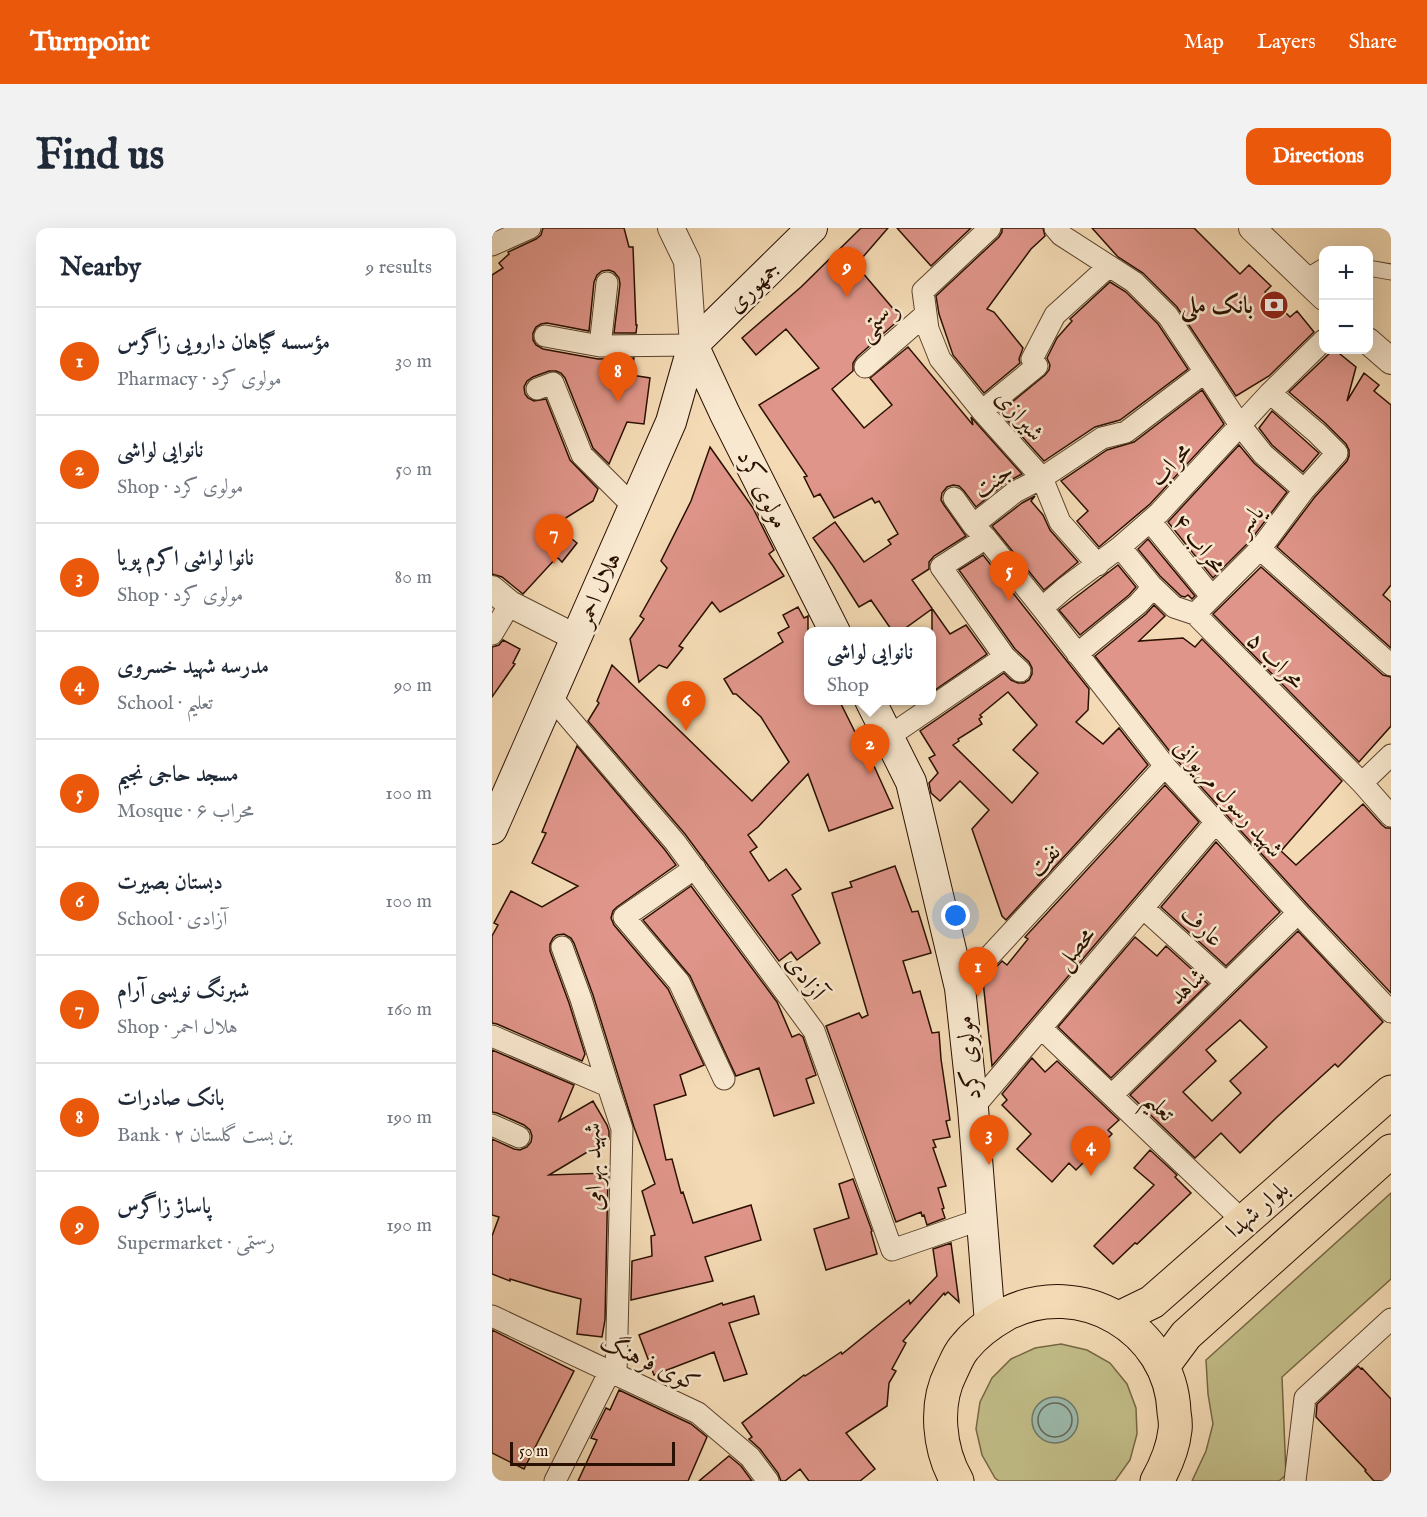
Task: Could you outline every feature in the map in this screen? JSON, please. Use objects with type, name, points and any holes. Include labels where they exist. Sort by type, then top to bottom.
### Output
[{"type":"main road","name":"جمهوری","points":[[693,345],[813,228]]},
{"type":"main road","name":"هلال احمر","points":[[492,829],[671,422],[693,345]]},
{"type":"main road","name":"مولوی کرد","points":[[693,345],[725,414],[832,627]]},
{"type":"main road","name":"مولوی کرد","points":[[872,705],[912,782],[960,988],[973,1108],[990,1323]]},
{"type":"main road","name":"بلوار شهدا","points":[[1119,1318],[1152,1302],[1391,1092]]},
{"type":"main road","name":"بلوار شهدا","points":[[1164,1366],[1186,1335],[1391,1151]]},
{"type":"main road","points":[[946,1472],[940,1417],[946,1381],[963,1348],[990,1323],[1020,1307],[1053,1301],[1087,1304],[1119,1318],[1144,1339],[1164,1366],[1174,1397],[1175,1430],[1167,1462],[1156,1481]]},
{"type":"street","points":[[492,245],[530,228]]},
{"type":"street","points":[[546,336],[600,346],[693,345],[687,261],[671,228]]},
{"type":"street","name":"شیرازی","points":[[990,228],[923,291],[928,329],[940,359],[982,411],[1042,478],[1060,522],[1098,565]]},
{"type":"street","points":[[1055,228],[1061,235],[1134,282],[1168,316],[1240,425],[1263,454],[1304,490]]},
{"type":"street","points":[[1252,228],[1314,272]]},
{"type":"street","points":[[982,411],[1037,366],[1032,359],[1055,315],[1109,266]]},
{"type":"street","points":[[1373,269],[1391,272]]},
{"type":"street","points":[[600,346],[607,283]]},
{"type":"street","name":"رستمی","points":[[865,367],[926,314]]},
{"type":"street","name":"محراب","points":[[1042,608],[1065,588],[1098,565],[1159,513],[1270,393],[1319,344]]},
{"type":"street","points":[[1373,345],[1391,361]]},
{"type":"street","name":"جنت","points":[[888,737],[1012,664],[941,567],[980,532],[1014,492],[1042,478],[1102,438],[1126,432],[1205,372]]},
{"type":"street","points":[[537,389],[553,383],[582,455],[634,507]]},
{"type":"street","name":"یاسر","points":[[1195,614],[1260,549],[1304,490],[1337,453],[1270,393]]},
{"type":"street","name":"شهید رسول مریوانی","points":[[954,498],[1165,766],[1391,1012]]},
{"type":"street","name":"محراب ۴","points":[[1150,521],[1212,597]]},
{"type":"street","name":"محراب ۵","points":[[1120,547],[1150,585],[1174,607],[1195,614],[1362,783],[1391,816]]},
{"type":"street","points":[[1260,549],[1391,665]]},
{"type":"street","points":[[1077,654],[1138,604],[1148,594],[1150,585]]},
{"type":"street","points":[[492,634],[501,597],[577,638]]},
{"type":"street","name":"آزادی","points":[[551,697],[675,842],[814,1031],[892,1250],[982,1219]]},
{"type":"street","points":[[1362,783],[1391,755]]},
{"type":"street","name":"نفت","points":[[960,988],[1165,766]]},
{"type":"street","name":"محصل","points":[[973,1108],[1216,822]]},
{"type":"street","points":[[695,868],[624,917],[679,982],[724,1078]]},
{"type":"street","name":"عارف","points":[[1143,908],[1226,983]]},
{"type":"street","name":"شاهد","points":[[1112,1095],[1298,913]]},
{"type":"street","points":[[562,947],[608,1086]]},
{"type":"street","name":"تعلیم","points":[[1041,1028],[1243,1221]]},
{"type":"street","name":"شهید بهرامی","points":[[492,1036],[608,1086],[622,1129],[613,1373]]},
{"type":"street","points":[[492,1125],[519,1137]]},
{"type":"street","name":"کوی فرهنگ","points":[[492,1316],[698,1413],[750,1457],[768,1481]]},
{"type":"street","points":[[1295,1481],[1305,1398],[1391,1319]]},
{"type":"street","points":[[555,1481],[613,1373]]},
{"type":"shaded area","points":[[1391,1193],[1391,1279],[1282,1377],[1286,1475],[1279,1481],[1192,1481],[1206,1451],[1213,1424],[1206,1360]]},
{"type":"shaded area","points":[[1061,1344],[1087,1350],[1110,1363],[1127,1384],[1136,1408],[1137,1434],[1130,1460],[1115,1481],[999,1481],[982,1455],[976,1429],[980,1402],[992,1378],[1011,1359],[1035,1348]]},
{"type":"water","points":[[1055,1397],[1071,1404],[1078,1420],[1071,1436],[1055,1443],[1039,1436],[1032,1420],[1039,1404]]},
{"type":"building","points":[[543,228],[624,228],[629,247],[633,247],[637,325],[636,333],[614,333],[619,278],[614,272],[602,271],[594,282],[589,331],[547,323],[541,324],[533,333],[536,345],[543,349],[598,359],[634,358],[631,375],[650,378],[644,424],[627,422],[609,464],[593,448],[561,373],[549,371],[527,381],[524,387],[525,394],[534,401],[546,399],[570,460],[598,489],[593,501],[564,519],[568,524],[562,531],[577,543],[562,562],[557,557],[523,594],[502,577],[492,574],[492,275],[503,268],[499,263],[509,254],[508,252],[536,239],[541,235]]},
{"type":"building","points":[[861,228],[888,228],[856,265],[901,318],[857,357],[853,363],[853,371],[832,389],[864,428],[892,405],[870,378],[908,347],[973,425],[971,417],[1022,474],[1007,482],[976,507],[959,486],[947,487],[942,493],[941,500],[966,536],[934,556],[929,562],[929,569],[912,580],[950,634],[966,625],[987,654],[936,689],[936,627],[932,627],[932,609],[907,627],[890,627],[871,600],[859,607],[813,538],[835,522],[864,562],[891,544],[888,540],[898,534],[879,501],[875,503],[872,498],[834,518],[820,494],[814,497],[804,477],[807,476],[759,405],[819,368],[786,329],[756,355],[742,338],[801,287]]},
{"type":"building","points":[[897,228],[971,228],[931,266]]},
{"type":"building","points":[[1002,228],[1043,228],[1045,236],[1031,249],[987,309],[994,312],[1023,348],[1020,363],[984,393],[953,355],[939,314],[936,296],[999,237]]},
{"type":"building","points":[[1092,228],[1194,228],[1240,274],[1249,265],[1271,286],[1265,292],[1290,317],[1297,311],[1314,332],[1269,376],[1236,396],[1177,307],[1143,273],[1118,257]]},
{"type":"building","points":[[1110,282],[1126,292],[1158,324],[1188,369],[1120,420],[1095,427],[1044,461],[1000,412],[1045,375],[1050,365],[1047,358],[1057,338],[1072,321],[1070,319]]},
{"type":"building","points":[[1329,354],[1340,354],[1356,367],[1347,401],[1364,373],[1379,385],[1374,391],[1391,405],[1391,585],[1383,595],[1391,602],[1391,648],[1277,547],[1349,456],[1346,444],[1289,392]]},
{"type":"building","points":[[1202,390],[1224,424],[1150,504],[1099,547],[1077,521],[1088,511],[1061,481],[1107,450],[1134,442]]},
{"type":"building","points":[[1272,411],[1319,453],[1303,472],[1272,445],[1259,428]]},
{"type":"building","points":[[1239,445],[1254,463],[1287,492],[1250,541],[1213,578],[1168,522]]},
{"type":"building","points":[[710,447],[753,508],[774,550],[769,554],[784,576],[720,612],[712,602],[679,646],[683,648],[667,668],[659,665],[639,682],[630,639],[644,619],[640,616],[667,568],[661,561],[691,501]]},
{"type":"building","points":[[1035,496],[1031,501],[1043,515],[1050,530],[1078,562],[1044,590],[992,526]]},
{"type":"building","points":[[1148,539],[1195,596],[1192,599],[1188,595],[1181,596],[1160,576],[1138,549]]},
{"type":"building","points":[[983,555],[1089,689],[1088,710],[1076,722],[1103,744],[1119,728],[1148,765],[1006,920],[1002,916],[972,829],[989,810],[960,781],[940,801],[931,793],[929,783],[938,773],[929,758],[935,755],[920,731],[1004,673],[1018,683],[1029,680],[1032,674],[1029,662],[1015,649],[959,570]],"holes":[[[1008,692],[1037,725],[1013,750],[1038,773],[1012,803],[953,745],[959,741],[958,739],[982,724],[979,719],[982,717],[980,715]]]},
{"type":"building","points":[[1118,565],[1136,587],[1080,635],[1059,610]]},
{"type":"building","points":[[1261,567],[1383,675],[1391,677],[1391,726],[1359,762],[1213,614]]},
{"type":"building","points":[[1154,605],[1165,616],[1139,641],[1183,638],[1195,647],[1202,639],[1342,781],[1281,851],[1296,865],[1363,804],[1382,825],[1391,828],[1391,993],[1175,758],[1095,656]]},
{"type":"building","points":[[798,607],[804,618],[808,616],[808,627],[804,627],[804,705],[842,705],[893,808],[829,831],[808,774],[748,835],[757,847],[750,852],[769,881],[786,869],[801,889],[792,895],[820,943],[797,960],[791,952],[779,961],[685,834],[588,721],[599,703],[597,701],[612,665],[752,801],[789,762],[761,717],[736,694],[733,694],[724,679],[783,642],[778,633],[789,627],[783,615]]},
{"type":"building","points":[[503,640],[520,649],[513,663],[515,664],[492,697],[492,647],[499,645]]},
{"type":"building","points":[[577,746],[676,865],[617,907],[611,918],[614,925],[668,989],[704,1065],[680,1075],[686,1095],[654,1105],[666,1160],[672,1159],[681,1193],[683,1192],[693,1223],[751,1205],[761,1240],[705,1257],[713,1281],[631,1300],[632,1261],[652,1256],[651,1236],[655,1235],[642,1191],[655,1184],[634,1127],[593,995],[571,938],[564,934],[557,935],[550,944],[550,951],[585,1054],[582,1061],[492,1023],[492,936],[498,925],[494,923],[511,891],[542,907],[578,886],[532,863],[546,833],[542,832]]},
{"type":"building","points":[[1165,785],[1199,822],[992,1066],[983,981],[1002,961],[1007,965],[1028,939],[1025,937]]},
{"type":"building","points":[[1216,842],[1280,912],[1226,966],[1161,907]]},
{"type":"building","points":[[895,866],[912,912],[918,911],[931,953],[903,961],[913,993],[920,991],[932,1033],[939,1032],[950,1120],[946,1121],[950,1137],[933,1140],[936,1147],[933,1148],[946,1186],[938,1188],[945,1218],[927,1225],[921,1212],[896,1222],[826,1026],[859,1013],[862,1018],[868,1015],[832,893],[852,887],[850,882]]},
{"type":"building","points":[[691,886],[777,1002],[792,1037],[799,1034],[803,1037],[816,1075],[806,1079],[814,1103],[774,1116],[759,1068],[736,1076],[690,976],[643,920]]},
{"type":"building","points":[[1298,931],[1383,1022],[1338,1067],[1335,1064],[1240,1153],[1221,1133],[1195,1158],[1130,1095]],"holes":[[[1240,1020],[1267,1047],[1230,1081],[1241,1093],[1212,1121],[1183,1092],[1216,1061],[1206,1050]]]},
{"type":"building","points":[[1135,937],[1157,956],[1166,946],[1208,984],[1111,1078],[1058,1027]]},
{"type":"building","points":[[492,1050],[574,1085],[559,1121],[593,1101],[607,1125],[609,1139],[549,1175],[608,1173],[605,1320],[602,1337],[577,1334],[581,1299],[510,1279],[510,1281],[492,1274],[492,1236],[499,1217],[492,1215],[492,1139],[520,1150],[527,1147],[532,1136],[530,1130],[524,1125],[492,1112]]},
{"type":"building","points":[[1032,1058],[1045,1072],[1057,1061],[1119,1120],[1108,1130],[1112,1134],[1076,1170],[1069,1163],[1052,1182],[1017,1149],[1031,1134],[1002,1105],[1007,1100],[1002,1094]]},
{"type":"building","points":[[1150,1150],[1177,1175],[1175,1177],[1191,1193],[1113,1264],[1094,1246],[1154,1185],[1134,1168]]},
{"type":"building","points":[[853,1179],[872,1231],[877,1254],[826,1270],[814,1229],[849,1218],[839,1184]]},
{"type":"building","points":[[951,1243],[959,1302],[948,1292],[945,1295],[944,1293],[923,1317],[903,1341],[906,1343],[892,1369],[896,1371],[889,1383],[887,1406],[846,1433],[875,1469],[860,1481],[809,1481],[800,1469],[785,1481],[781,1481],[778,1473],[760,1449],[749,1439],[752,1437],[742,1423],[804,1375],[841,1352],[842,1354],[909,1300],[910,1304],[937,1276],[933,1249]]},
{"type":"building","points":[[754,1296],[759,1314],[729,1323],[747,1374],[724,1381],[714,1352],[654,1375],[639,1335],[722,1303],[723,1305]]},
{"type":"building","points":[[492,1330],[574,1371],[524,1469],[492,1453]]},
{"type":"building","points":[[1358,1366],[1391,1399],[1391,1481],[1374,1481],[1316,1417],[1317,1404]]},
{"type":"building","points":[[619,1390],[691,1424],[707,1437],[688,1481],[578,1481],[597,1440],[591,1438],[606,1408],[610,1410]]},
{"type":"building","points":[[729,1456],[741,1466],[752,1481],[699,1481]]},
{"type":"place","name":"پاساژ زاگرس","points":[[847,297]]},
{"type":"place","name":"بانک ملی","points":[[1274,305]]},
{"type":"place","name":"بانک صادرات","points":[[618,402]]},
{"type":"place","name":"شبرنگ نویسی آرام","points":[[554,564]]},
{"type":"place","name":"مسجد حاجی نجیم","points":[[1009,601]]},
{"type":"place","name":"دبستان بصیرت","points":[[686,731]]},
{"type":"place","name":"نانوایی لواشی","points":[[870,774]]},
{"type":"place","name":"مؤسسه گیاهان دارویی زاگرس","points":[[978,997]]},
{"type":"place","name":"نانوا لواشی اکرم پویا","points":[[989,1165]]},
{"type":"place","name":"مدرسه شهید خسروی","points":[[1091,1176]]}]
